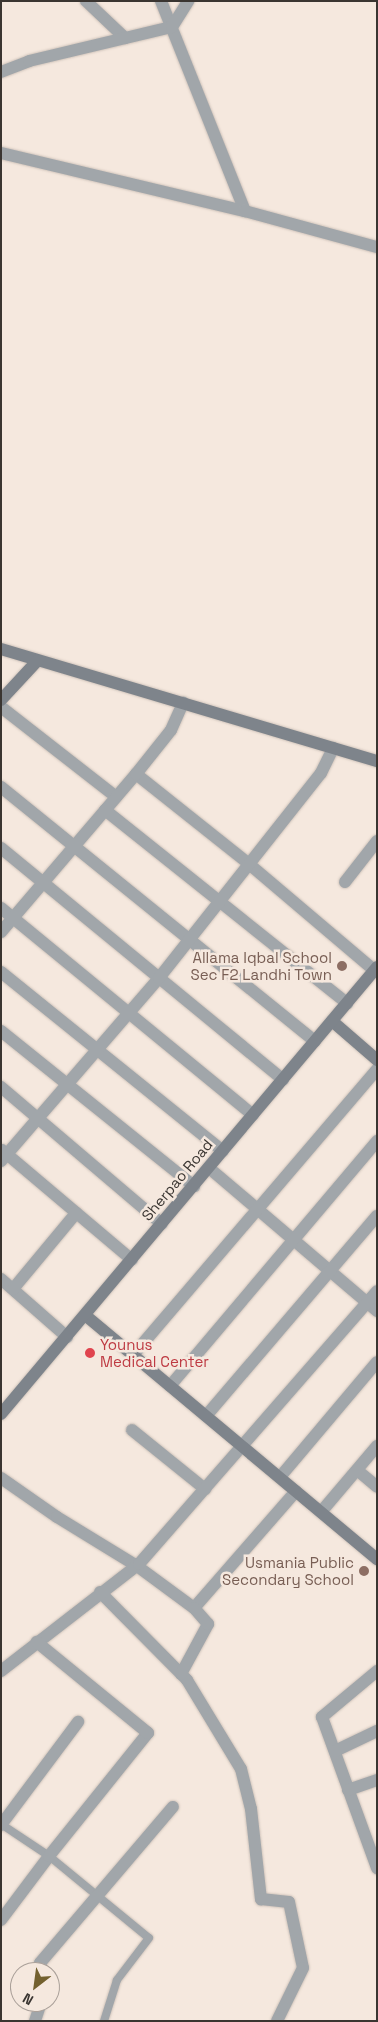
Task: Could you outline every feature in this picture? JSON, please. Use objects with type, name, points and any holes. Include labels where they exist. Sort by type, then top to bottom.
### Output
[{"type":"street","points":[[86,1],[125,38]]},
{"type":"street","points":[[161,1],[245,211]]},
{"type":"street","points":[[1,72],[29,61],[172,27],[188,1]]},
{"type":"street","points":[[1,153],[245,211],[377,247]]},
{"type":"street","points":[[1,649],[377,761]]},
{"type":"street","points":[[1,700],[38,660]]},
{"type":"street","points":[[1,932],[136,774],[171,730],[183,704]]},
{"type":"street","points":[[1,707],[116,797]]},
{"type":"street","points":[[132,1260],[3,1155],[39,1118],[159,978],[321,774],[333,748]]},
{"type":"street","points":[[136,774],[250,864],[376,968]]},
{"type":"street","points":[[1,787],[191,938],[315,1041]]},
{"type":"street","points":[[105,810],[221,900],[347,1003]]},
{"type":"street","points":[[345,882],[377,841]]},
{"type":"street","points":[[1,848],[283,1080]]},
{"type":"street","points":[[1,908],[253,1114]]},
{"type":"street","name":"Sherpao Road","points":[[1,1414],[376,968]]},
{"type":"street","points":[[1,972],[98,1048],[223,1151]]},
{"type":"street","points":[[332,1021],[377,1060]]},
{"type":"street","points":[[1,1031],[69,1083],[194,1186]]},
{"type":"street","points":[[133,1354],[377,1069]]},
{"type":"street","points":[[1,1088],[39,1118],[162,1224]]},
{"type":"street","points":[[170,1386],[377,1141]]},
{"type":"street","points":[[208,1168],[377,1311]]},
{"type":"street","points":[[13,1289],[76,1213]]},
{"type":"street","points":[[206,1416],[328,1270],[377,1216]]},
{"type":"street","points":[[1,1279],[67,1337]]},
{"type":"street","points":[[1,1671],[100,1592],[137,1566],[244,1446],[377,1290]]},
{"type":"street","points":[[85,1315],[377,1559]]},
{"type":"street","points":[[280,1477],[377,1362]]},
{"type":"street","points":[[132,1430],[205,1490]]},
{"type":"street","points":[[320,1512],[377,1446]]},
{"type":"street","points":[[357,1470],[377,1487]]},
{"type":"street","points":[[1,1478],[49,1512],[137,1566],[194,1608],[208,1624],[181,1674]]},
{"type":"street","points":[[194,1608],[296,1491]]},
{"type":"street","points":[[100,1592],[181,1674],[241,1768],[251,1809],[261,1900],[289,1902],[303,1968],[277,2021]]},
{"type":"street","points":[[1,1920],[48,1856],[148,1733],[37,1642]]},
{"type":"street","points":[[377,1671],[323,1714],[322,1721],[335,1751],[377,1868]]},
{"type":"street","points":[[1,1824],[78,1722]]},
{"type":"street","points":[[335,1751],[377,1731]]},
{"type":"street","points":[[348,1790],[377,1780]]},
{"type":"street","points":[[41,1962],[173,1807]]},
{"type":"lane","points":[[1,1824],[48,1856],[149,1938],[117,1980],[104,2021]]},
{"type":"place","name":"Allama Iqbal School Sec F2 Landhi Town","points":[[342,966]]},
{"type":"place","name":"Younus Medical Center","points":[[90,1353]]},
{"type":"place","name":"Usmania Public Secondary School","points":[[364,1571]]}]
